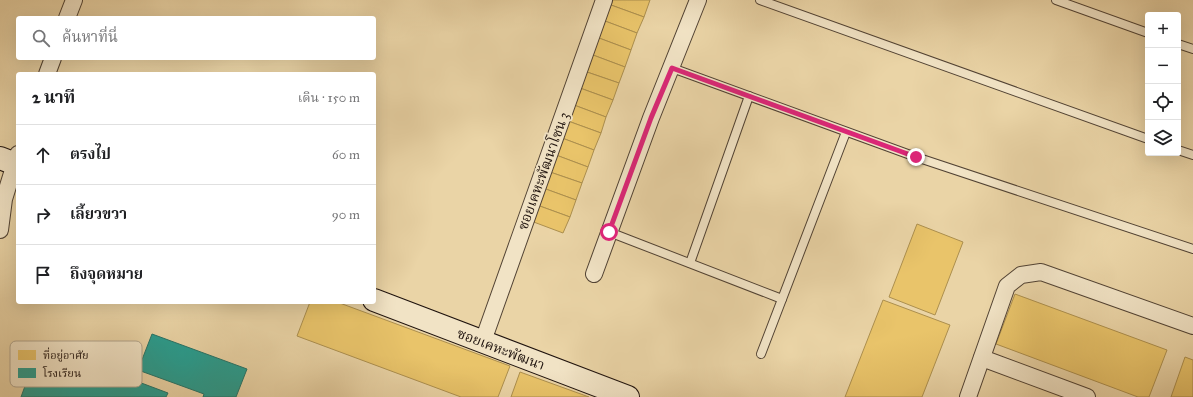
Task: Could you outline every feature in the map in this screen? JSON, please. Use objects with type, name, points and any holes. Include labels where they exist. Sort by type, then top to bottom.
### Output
[{"type":"street","points":[[68,16],[74,0]]},
{"type":"street","name":"ซอยเคหะพัฒนาโซน 3","points":[[483,342],[604,0]]},
{"type":"street","points":[[594,274],[651,118],[698,0]]},
{"type":"street","points":[[48,72],[52,60]]},
{"type":"street","points":[[0,230],[4,199],[13,160]]},
{"type":"street","points":[[968,397],[1007,286],[1021,275],[1041,272],[1193,326]]},
{"type":"street","name":"ซอยเคหะพัฒนา","points":[[376,301],[628,397]]},
{"type":"street","points":[[982,358],[1087,397]]},
{"type":"lane","points":[[760,0],[1145,138]]},
{"type":"lane","points":[[1056,0],[1145,32]]},
{"type":"lane","points":[[1181,45],[1193,49]]},
{"type":"lane","points":[[672,68],[916,157],[1193,249]]},
{"type":"lane","points":[[690,263],[749,96]]},
{"type":"lane","points":[[761,354],[846,132]]},
{"type":"lane","points":[[1181,151],[1193,155]]},
{"type":"lane","points":[[609,232],[782,299]]},
{"type":"building: ที่อยู่อาศัย","points":[[613,0],[650,0],[644,17],[611,5]]},
{"type":"building: ที่อยู่อาศัย","points":[[611,5],[644,17],[637,33],[605,21]]},
{"type":"building: ที่อยู่อาศัย","points":[[605,21],[637,33],[631,50],[599,38]]},
{"type":"building: ที่อยู่อาศัย","points":[[599,38],[631,50],[625,67],[593,55]]},
{"type":"building: ที่อยู่อาศัย","points":[[593,55],[625,67],[619,83],[587,72]]},
{"type":"building: ที่อยู่อาศัย","points":[[587,72],[619,83],[613,100],[580,88]]},
{"type":"building: ที่อยู่อาศัย","points":[[580,88],[613,100],[606,117],[574,105]]},
{"type":"building: ที่อยู่อาศัย","points":[[574,105],[606,117],[601,133],[568,121]]},
{"type":"building: ที่อยู่อาศัย","points":[[568,121],[601,133],[594,150],[562,138]]},
{"type":"building: ที่อยู่อาศัย","points":[[562,138],[594,150],[588,167],[556,155]]},
{"type":"building: ที่อยู่อาศัย","points":[[556,155],[588,167],[582,183],[550,172]]},
{"type":"building: ที่อยู่อาศัย","points":[[550,172],[582,183],[576,200],[543,188]]},
{"type":"building: ที่อยู่อาศัย","points":[[543,188],[576,200],[570,217],[537,205]]},
{"type":"building: ที่อยู่อาศัย","points":[[537,205],[570,217],[563,233],[531,221]]},
{"type":"building: ที่อยู่อาศัย","points":[[917,224],[963,242],[935,315],[889,297]]},
{"type":"building: ที่อยู่อาศัย","points":[[1015,294],[1167,350],[1149,397],[1138,397],[996,344]]},
{"type":"building: ที่อยู่อาศัย","points":[[883,300],[950,325],[922,397],[845,397]]},
{"type":"building: ที่อยู่อาศัย","points":[[309,304],[342,304],[510,366],[498,397],[461,397],[297,336]]},
{"type":"building: ที่อยู่อาศัย","points":[[1185,357],[1193,360],[1193,397],[1171,397]]},
{"type":"building: ที่อยู่อาศัย","points":[[520,372],[589,397],[511,397]]},
{"type":"building: โรงเรียน","points":[[152,334],[247,369],[236,397],[203,397],[204,394],[142,371],[142,360]]},
{"type":"building: โรงเรียน","points":[[142,383],[168,393],[166,397],[21,397],[25,387],[142,387]]},
{"type":"route","points":[[609,232],[651,118],[672,68],[916,157]]}]
